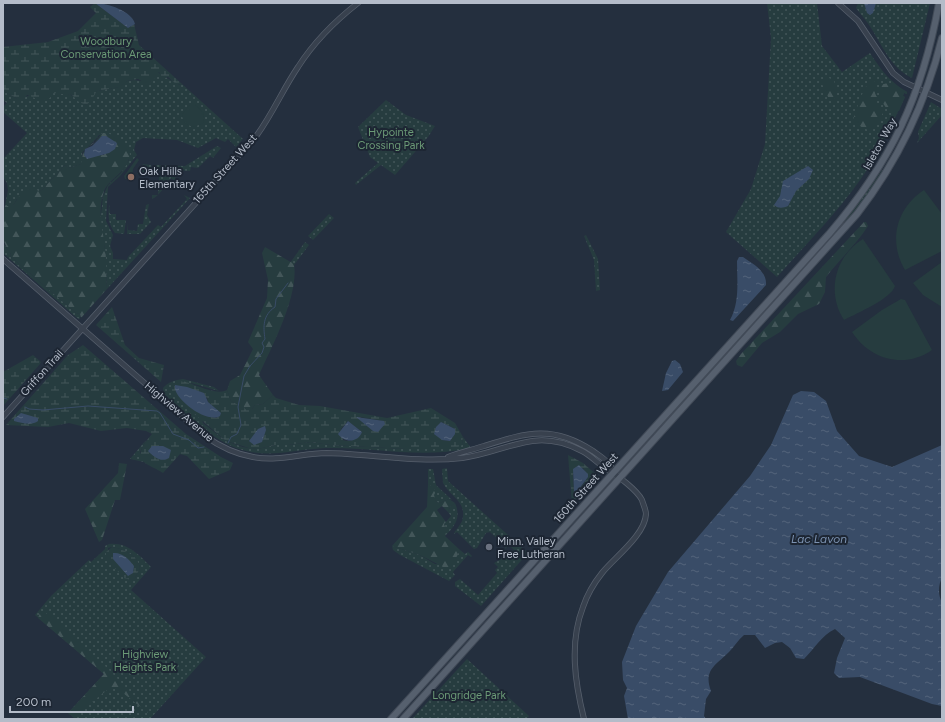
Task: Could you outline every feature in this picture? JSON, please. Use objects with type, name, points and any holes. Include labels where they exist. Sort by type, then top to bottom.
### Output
[{"type":"main road","name":"Isleton Way","points":[[795,272],[840,221],[874,177],[922,91],[939,3]]},
{"type":"main road","name":"Isleton Way","points":[[800,278],[840,235],[871,196],[904,142],[942,38]]},
{"type":"main road","name":"160th Street West","points":[[391,719],[795,272]]},
{"type":"main road","name":"160th Street West","points":[[403,719],[800,278]]},
{"type":"street","name":"165th Street West","points":[[82,329],[256,135],[274,110],[306,54],[331,26],[358,3]]},
{"type":"street","points":[[838,3],[861,25],[890,71],[899,79],[942,100]]},
{"type":"street","name":"Highview Avenue","points":[[3,258],[205,436],[236,453],[275,460],[327,453],[415,459],[445,458],[467,457],[519,442],[546,440],[577,448],[590,456],[607,470],[614,472],[641,498],[646,514],[638,533],[590,590],[577,626],[575,649],[576,680],[584,719]]},
{"type":"street","name":"Griffon Trail","points":[[3,417],[82,329]]},
{"type":"green space","name":"Woodbury Conservation Area","points":[[95,3],[128,28],[134,24],[139,45],[182,84],[177,85],[168,77],[163,79],[159,72],[153,80],[147,84],[138,79],[127,81],[120,87],[97,91],[90,102],[86,105],[79,102],[72,95],[52,93],[50,98],[40,100],[27,95],[24,99],[18,99],[3,91],[3,47],[48,42],[78,31],[96,13],[90,7]]},
{"type":"green space","points":[[767,3],[817,3],[822,46],[842,72],[870,53],[886,75],[907,92],[907,94],[904,93],[903,96],[905,97],[878,152],[867,170],[824,225],[777,277],[726,232],[751,189],[765,144],[771,38]]},
{"type":"green space","points":[[858,3],[930,3],[912,78],[898,69],[893,63],[869,25],[856,8]]},
{"type":"green space","points":[[157,72],[179,85],[182,84],[243,139],[236,147],[228,139],[225,142],[216,138],[198,148],[177,140],[143,138],[136,142],[134,150],[137,155],[120,176],[108,187],[106,221],[113,235],[110,246],[113,253],[113,259],[127,260],[128,257],[158,225],[161,227],[187,199],[184,195],[190,198],[107,289],[105,249],[100,224],[103,196],[108,185],[121,173],[129,160],[121,144],[112,137],[99,135],[82,153],[83,160],[81,164],[70,168],[65,165],[42,190],[17,199],[13,206],[5,206],[8,190],[7,183],[3,177],[3,159],[27,133],[3,112],[3,107],[7,103],[4,101],[3,102],[3,91],[18,99],[46,93],[68,94],[86,105],[97,91],[119,87],[127,81],[134,80],[150,82]]},
{"type":"green space","points":[[826,77],[834,80],[837,96],[833,101],[829,99],[822,84]]},
{"type":"green space","points":[[871,80],[877,82],[875,91],[877,97],[875,103],[883,109],[883,113],[876,124],[868,130],[854,123],[853,120],[858,104],[868,83]]},
{"type":"green space","points":[[888,83],[894,84],[907,92],[907,94],[904,93],[903,96],[905,97],[899,111],[888,111],[879,95],[880,85]]},
{"type":"green space","name":"Hypointe Crossing Park","points":[[386,100],[406,115],[435,126],[428,137],[395,175],[381,165],[356,185],[355,183],[378,163],[370,157],[358,127]]},
{"type":"green space","points":[[931,102],[942,109],[942,115],[917,143],[919,138],[918,132]]},
{"type":"green space","points":[[190,104],[195,104],[204,114],[203,123],[194,127],[183,120],[182,115]]},
{"type":"green space","points":[[102,133],[111,134],[119,139],[130,154],[126,166],[107,186],[102,199],[101,213],[106,254],[107,289],[81,318],[80,314],[76,313],[10,256],[11,254],[5,244],[2,231],[5,206],[13,206],[19,196],[28,189],[35,187],[38,191],[42,190],[65,165],[70,168],[81,164],[83,152],[104,155],[109,139],[106,136],[102,136],[96,141]]},
{"type":"green space","points":[[94,143],[86,149],[83,152],[84,148]]},
{"type":"green space","points":[[217,146],[221,148],[213,158],[210,156],[198,168],[191,167],[190,171],[156,169],[156,174],[154,174],[155,165],[185,166]]},
{"type":"green space","points":[[137,158],[139,160],[133,169],[132,180],[125,179],[124,176]]},
{"type":"green space","points":[[143,164],[151,165],[150,171],[147,175],[137,174]]},
{"type":"green space","points":[[882,170],[884,171],[862,202],[826,246],[787,289],[785,286],[848,215]]},
{"type":"green space","points":[[159,176],[175,177],[177,180],[175,181],[171,178],[158,195]]},
{"type":"green space","points":[[924,190],[942,214],[942,251],[905,270],[897,248],[896,237],[898,226],[901,216],[907,206],[914,197]]},
{"type":"green space","points":[[152,195],[158,195],[155,198],[152,199]]},
{"type":"green space","points":[[109,204],[110,214],[116,214],[116,220],[126,220],[124,234],[115,233],[111,226]]},
{"type":"green space","points":[[149,204],[147,215],[151,222],[140,234],[127,234],[128,223],[128,230],[137,231],[138,224],[143,224],[146,205]]},
{"type":"green space","points":[[329,214],[334,218],[313,240],[308,236]]},
{"type":"green space","points":[[864,222],[866,222],[868,226],[826,277],[825,292],[819,304],[798,314],[780,332],[762,343],[742,367],[737,365],[736,361],[741,354]]},
{"type":"green space","points":[[586,235],[598,259],[600,290],[596,291],[594,260],[584,236]]},
{"type":"green space","points":[[863,239],[895,286],[892,291],[881,301],[844,320],[838,309],[835,298],[836,275],[846,255],[853,246]]},
{"type":"green space","points":[[305,242],[309,245],[294,265],[290,263]]},
{"type":"green space","points":[[3,243],[11,254],[10,256],[76,313],[80,314],[80,319],[3,253]]},
{"type":"green space","points":[[265,247],[294,264],[294,277],[289,306],[259,375],[273,395],[263,404],[255,405],[252,409],[245,409],[231,401],[227,390],[230,381],[240,375],[253,349],[248,342],[267,298],[268,280],[262,253]]},
{"type":"green space","points":[[942,262],[942,307],[923,295],[913,283]]},
{"type":"green space","points":[[901,299],[905,300],[932,350],[922,356],[911,359],[889,359],[868,349],[859,342],[852,332],[882,310]]},
{"type":"green space","points":[[112,307],[125,345],[139,358],[164,365],[161,382],[96,325]]},
{"type":"green space","points":[[83,345],[186,434],[233,463],[230,470],[209,479],[187,456],[180,454],[163,473],[145,463],[142,458],[142,447],[152,434],[146,431],[127,428],[101,431],[69,423],[48,427],[6,425],[68,355]]},
{"type":"green space","points":[[33,355],[41,362],[40,364],[3,406],[3,372]]},
{"type":"green space","points":[[183,379],[214,387],[219,391],[191,383],[203,423],[226,441],[243,447],[258,449],[275,445],[311,442],[331,445],[406,449],[462,445],[463,437],[471,448],[452,451],[415,453],[345,448],[326,448],[270,454],[248,451],[236,448],[216,438],[164,394],[163,388],[167,384]]},
{"type":"green space","points":[[183,381],[211,391],[217,392],[227,390],[231,401],[240,406],[243,405],[245,409],[252,409],[255,405],[263,404],[273,395],[276,398],[299,405],[320,406],[387,418],[431,408],[455,423],[463,437],[462,445],[458,447],[436,449],[406,449],[331,445],[311,442],[275,445],[258,449],[249,448],[226,441],[172,395],[172,384]],"holes":[[[207,397],[208,402],[217,418],[206,416],[195,411]],[[357,417],[383,421],[373,431]],[[348,421],[362,432],[354,439],[346,441],[343,440],[341,429]],[[441,422],[455,429],[450,441],[442,440]]]},
{"type":"green space","points":[[146,440],[140,452],[144,462],[130,459]]},
{"type":"green space","points":[[568,455],[583,463],[598,476],[572,504]],"holes":[[[583,468],[588,477],[578,491],[574,491],[573,474]]]},
{"type":"green space","points":[[119,463],[127,464],[120,500],[115,500],[102,540],[99,542],[85,509],[118,473]]},
{"type":"green space","points":[[447,468],[448,481],[528,553],[481,606],[455,586],[455,582],[460,579],[478,595],[497,573],[495,570],[498,567],[494,563],[503,558],[507,551],[510,553],[514,550],[509,545],[505,549],[505,546],[490,532],[486,533],[477,548],[474,549],[457,532],[454,534],[462,521],[463,509],[443,483],[442,469]]},
{"type":"green space","points":[[428,469],[433,469],[436,485],[452,500],[449,499],[440,503],[436,502],[428,484]]},
{"type":"green space","points":[[428,484],[436,491],[434,495],[436,502],[440,503],[449,499],[455,503],[450,507],[448,512],[442,506],[437,510],[446,522],[444,524],[446,531],[445,536],[460,550],[451,568],[445,568],[420,555],[392,546],[427,507]]},
{"type":"green space","points":[[455,503],[458,513],[456,521],[445,536],[444,524],[451,516],[448,512],[450,507]]},
{"type":"green space","name":"Highview Heights Park","points":[[109,544],[116,544],[127,547],[133,550],[151,567],[131,590],[206,657],[150,719],[75,719],[68,713],[104,674],[35,615],[51,596],[89,560],[91,562],[105,549],[105,546]],"holes":[[[108,548],[116,548],[129,553],[139,563],[140,568],[135,578],[124,578],[119,570],[109,562]]]},
{"type":"green space","points":[[392,546],[420,555],[435,564],[452,564],[460,550],[465,554],[468,552],[472,556],[471,557],[468,555],[453,572],[455,575],[449,581],[400,555],[393,550]]},
{"type":"green space","points":[[112,547],[129,553],[139,563],[140,568],[135,578],[131,580],[124,578],[106,559],[106,552]]},
{"type":"green space","points":[[41,611],[52,618],[105,666],[146,708],[148,713],[117,688],[111,687],[73,717],[68,713],[104,674],[38,618]]},
{"type":"green space","name":"Longridge Park","points":[[467,659],[529,716],[526,719],[412,719]]},
{"type":"water","points":[[95,3],[106,4],[124,12],[133,19],[135,24],[128,28]]},
{"type":"water","points":[[864,3],[876,3],[873,13],[870,15],[867,13]]},
{"type":"water","points":[[102,136],[106,136],[117,143],[115,149],[109,153],[87,159],[84,155],[85,149],[92,146]]},
{"type":"water","points":[[808,166],[813,170],[809,179],[796,191],[788,206],[781,208],[774,205],[780,196],[783,181]]},
{"type":"water","points":[[739,257],[743,257],[759,268],[766,280],[766,285],[733,321],[730,320],[737,298],[737,261]]},
{"type":"water","points":[[675,360],[680,364],[683,372],[668,390],[662,391],[666,373],[672,361]]},
{"type":"water","points":[[175,385],[187,387],[204,393],[208,402],[221,413],[220,416],[207,416],[199,413],[184,403],[176,390]]},
{"type":"water","name":"Lac Lavon","points":[[801,391],[814,392],[826,401],[837,431],[859,456],[892,467],[942,445],[942,578],[939,590],[942,602],[942,706],[932,704],[860,677],[839,678],[834,673],[837,658],[845,638],[835,629],[822,639],[804,659],[796,658],[790,648],[782,642],[775,643],[765,648],[755,635],[744,635],[712,668],[709,678],[711,691],[706,699],[704,716],[706,719],[628,719],[624,696],[627,688],[623,680],[622,662],[636,626],[668,572],[750,476],[771,445],[793,395]]},
{"type":"water","points":[[21,413],[38,418],[38,421],[30,424],[14,421],[14,419]]},
{"type":"water","points":[[356,417],[384,421],[385,424],[378,432],[373,431]]},
{"type":"water","points":[[348,421],[362,432],[360,436],[354,440],[344,439],[338,434]]},
{"type":"water","points":[[441,422],[455,429],[455,434],[450,441],[442,440],[434,434],[436,427]]},
{"type":"water","points":[[265,426],[266,430],[262,442],[254,445],[249,441],[258,429]]},
{"type":"water","points":[[152,446],[163,446],[171,450],[169,458],[160,460],[155,457],[148,451]]},
{"type":"water","points":[[579,465],[588,474],[588,477],[576,493],[574,491],[573,469]]},
{"type":"water","points":[[113,553],[125,556],[130,561],[134,566],[133,573],[128,576],[113,559]]},
{"type":"waterway","points":[[228,443],[231,437],[237,434],[241,425],[238,407],[244,376],[250,366],[262,353],[264,347],[262,343],[265,339],[264,325],[266,317],[275,307],[276,299],[288,283]]},
{"type":"waterway","points":[[3,398],[7,399]]},
{"type":"waterway","points":[[25,407],[29,409],[43,410],[88,406],[157,411],[160,413],[173,434],[189,440],[198,448],[204,447]]},
{"type":"place","name":"Oak Hills Elementary","points":[[131,177]]},
{"type":"place","name":"Minn. Valley Free Lutheran","points":[[489,547]]}]
